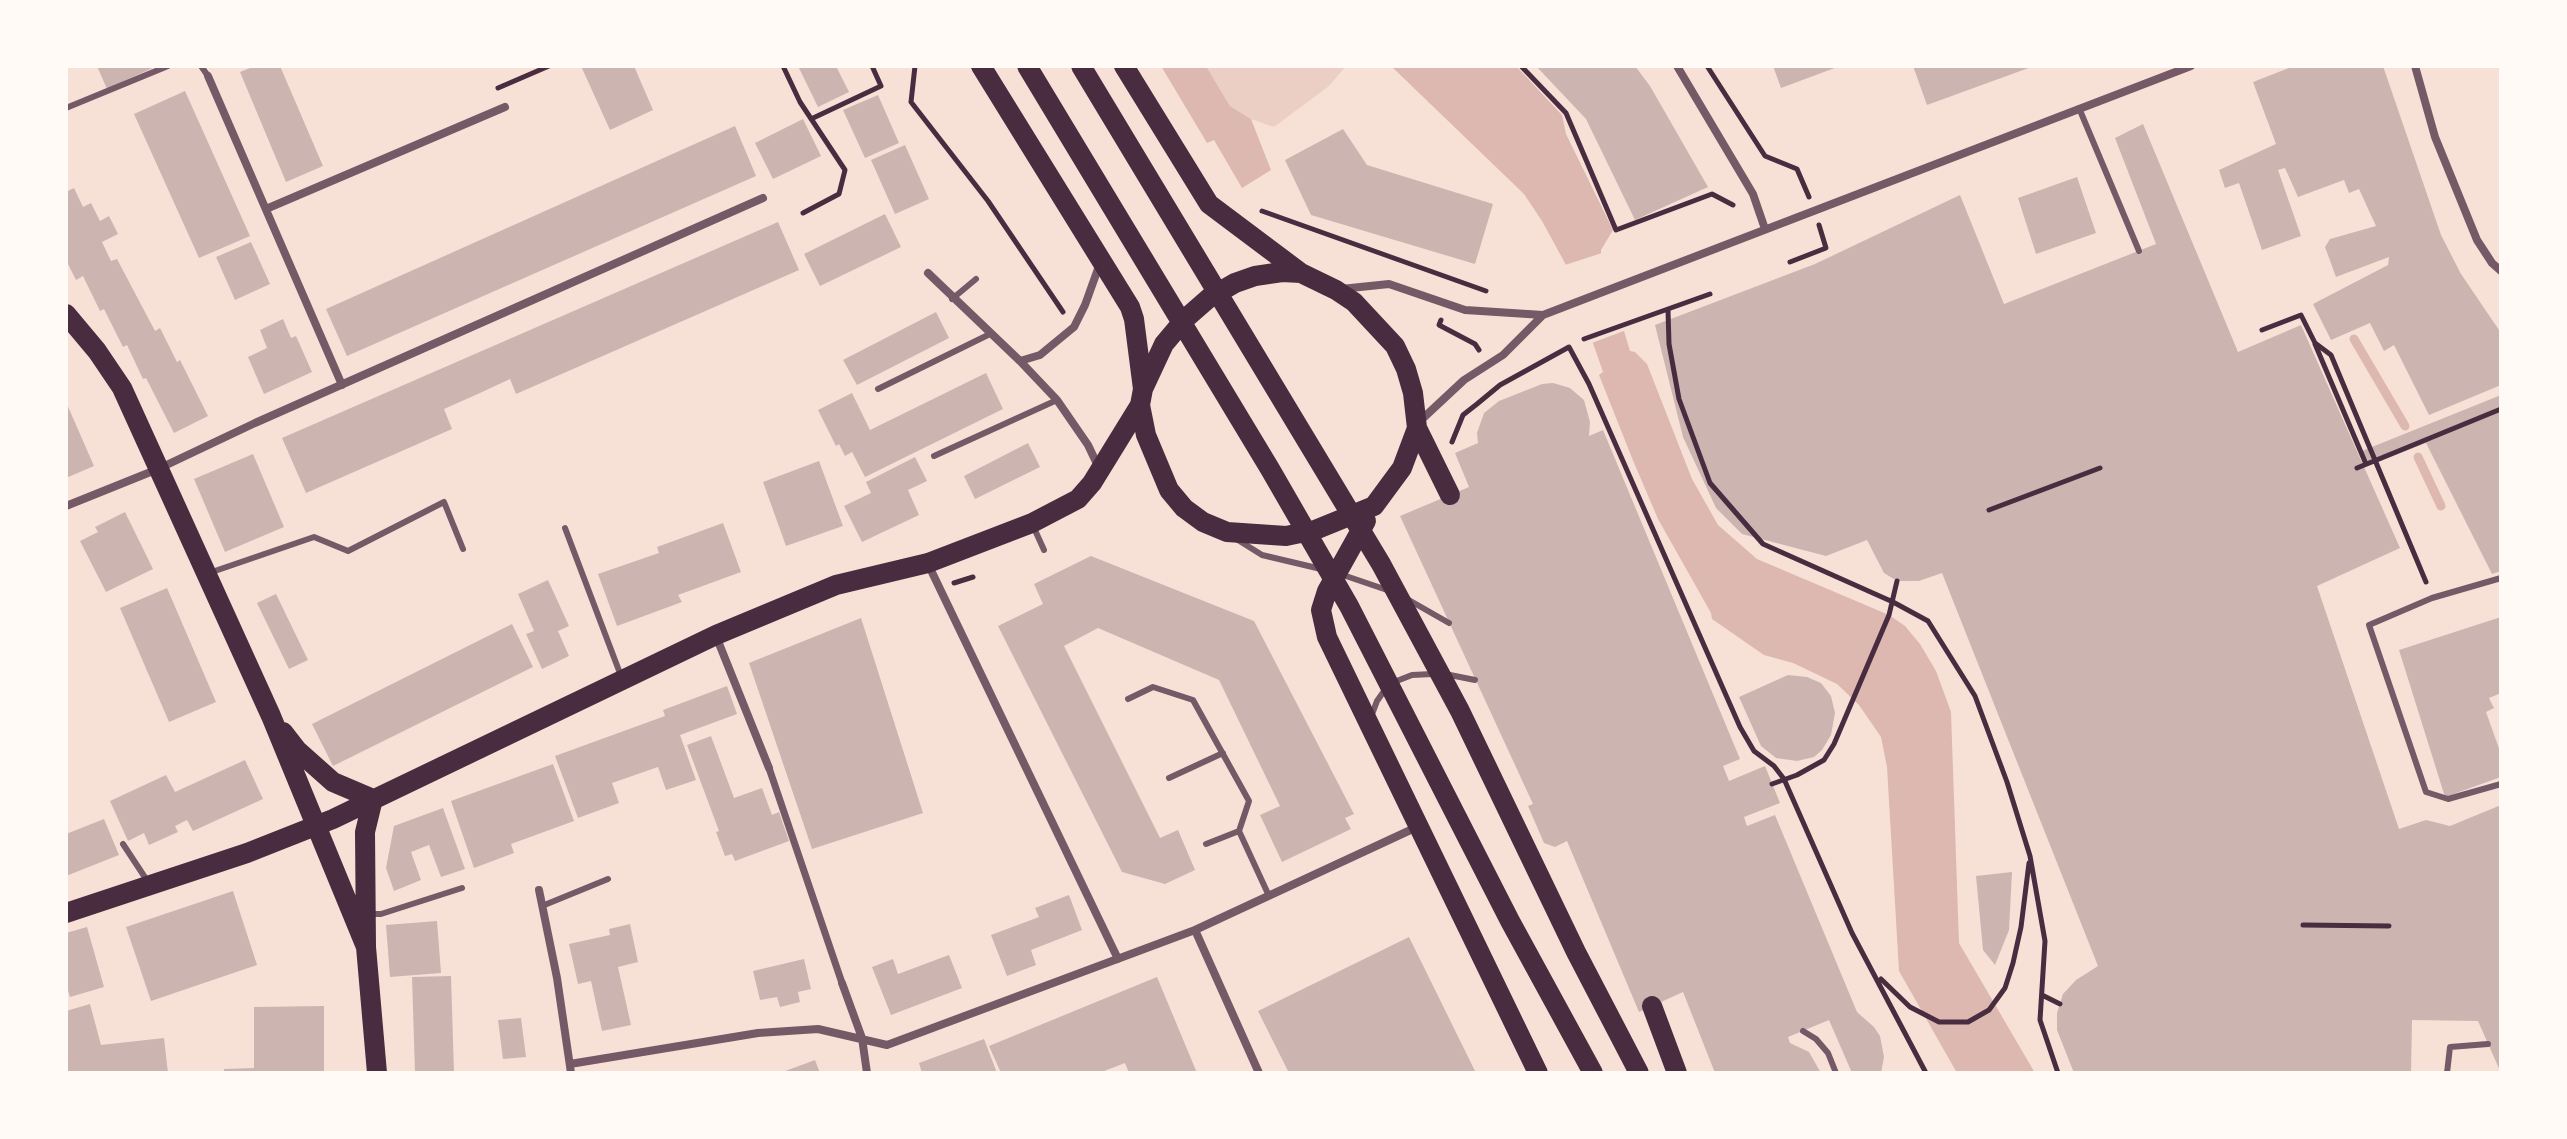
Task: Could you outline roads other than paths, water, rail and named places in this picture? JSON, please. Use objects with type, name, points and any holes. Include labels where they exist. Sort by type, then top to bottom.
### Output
[{"type":"main road","points":[[981,66],[1130,307],[1134,319],[1146,435],[1169,490],[1203,522],[1227,532],[1286,536],[1315,530],[1374,506]]},
{"type":"main road","points":[[1027,66],[1349,606],[1510,921],[1593,1073]]},
{"type":"main road","points":[[1081,66],[1381,564],[1460,711],[1576,952],[1639,1073]]},
{"type":"main road","points":[[1124,66],[1209,204],[1301,273],[1336,290],[1369,316],[1395,346],[1413,393],[1417,426],[1450,495]]},
{"type":"main road","points":[[66,913],[247,853],[315,826],[716,635],[836,585],[928,563],[1032,523],[1078,499],[1100,471],[1142,397],[1164,344],[1185,319],[1209,298],[1235,283],[1255,276],[1301,273]]},
{"type":"main road","points":[[66,314],[122,388],[271,716],[366,947]]},
{"type":"main road","points":[[1417,426],[1402,468],[1374,506],[1336,573],[1321,610],[1323,623],[1368,724],[1538,1073]]},
{"type":"main road","points":[[271,716],[297,750],[333,782],[373,799]]},
{"type":"main road","points":[[373,799],[365,832],[365,914],[377,1073]]},
{"type":"main road","points":[[1652,1006],[1677,1073]]},
{"type":"street","points":[[1677,66],[1753,194],[1765,229]]},
{"type":"street","points":[[1336,290],[1389,284],[1447,305],[1485,313],[1543,315],[2191,66]]},
{"type":"street","points":[[2415,66],[2435,137],[2477,240],[2501,271]]},
{"type":"street","points":[[208,76],[342,385]]},
{"type":"street","points":[[266,209],[505,107]]},
{"type":"street","points":[[66,506],[158,469],[763,198]]},
{"type":"street","points":[[1020,361],[1040,355],[1074,327],[1101,261]]},
{"type":"street","points":[[928,273],[1057,400],[1088,445],[1100,471]]},
{"type":"street","points":[[1417,426],[1464,380],[1503,355],[1543,315]]},
{"type":"street","points":[[928,563],[1118,959]]},
{"type":"street","points":[[716,635],[769,768],[862,1038],[867,1073]]},
{"type":"street","points":[[539,890],[557,978],[570,1069],[758,1033],[818,1029],[887,1045],[1195,930],[1418,827]]},
{"type":"street","points":[[1195,930],[1259,1073]]},
{"type":"lane","points":[[66,108],[168,66]]},
{"type":"lane","points":[[201,66],[208,76]]},
{"type":"lane","points":[[2079,108],[2139,251]]},
{"type":"lane","points":[[952,299],[976,279]]},
{"type":"lane","points":[[878,389],[990,334]]},
{"type":"lane","points":[[934,456],[1057,400]]},
{"type":"lane","points":[[205,574],[314,537],[348,551],[444,502],[463,549]]},
{"type":"lane","points":[[1032,523],[1044,550]]},
{"type":"lane","points":[[565,528],[623,680]]},
{"type":"lane","points":[[1227,532],[1262,555],[1386,589],[1427,608],[1449,623]]},
{"type":"lane","points":[[2501,578],[2432,598],[2369,625],[2426,792],[2448,799],[2501,784]]},
{"type":"lane","points":[[1368,724],[1377,701],[1389,684],[1400,679],[1437,673],[1475,680]]},
{"type":"lane","points":[[1128,699],[1153,687],[1193,700],[1249,801],[1239,831],[1269,896]]},
{"type":"lane","points":[[1169,778],[1223,753]]},
{"type":"lane","points":[[1206,844],[1239,831]]},
{"type":"lane","points":[[123,844],[150,885]]},
{"type":"lane","points":[[542,906],[608,879]]},
{"type":"lane","points":[[365,914],[381,914],[462,888]]},
{"type":"lane","points":[[1803,1031],[1816,1039],[1828,1053],[1836,1073]]},
{"type":"lane","points":[[2447,1073],[2450,1047],[2488,1044]]},
{"type":"waterway","points":[[2354,339],[2405,426]]},
{"type":"waterway","points":[[2418,457],[2441,506]]}]
